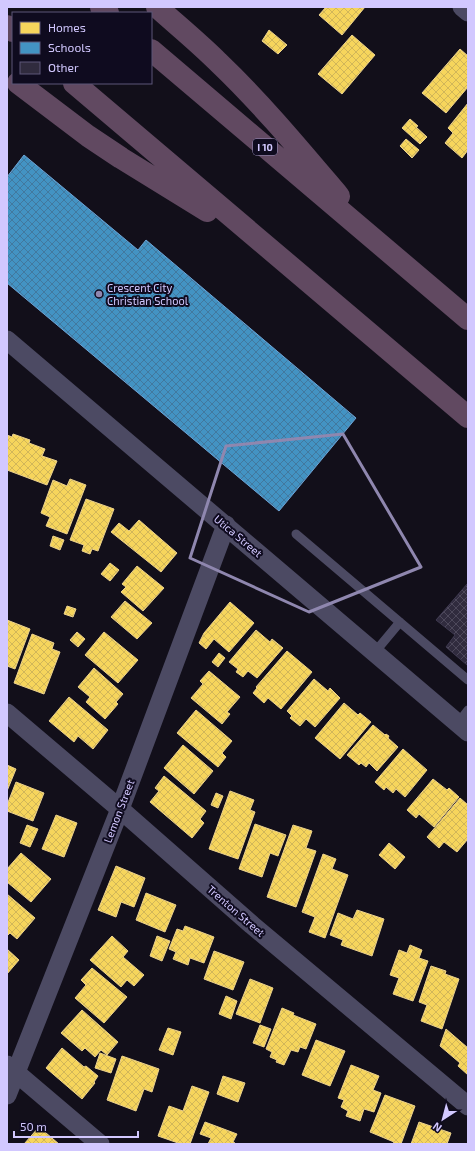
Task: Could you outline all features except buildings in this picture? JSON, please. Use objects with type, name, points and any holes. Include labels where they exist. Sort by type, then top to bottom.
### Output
[{"type":"highway","points":[[157,7],[218,62],[258,102],[380,245]]},
{"type":"highway","name":"I 10","points":[[152,51],[468,319]]},
{"type":"highway","points":[[19,84],[88,136],[121,158],[267,248]]},
{"type":"highway","points":[[75,84],[468,417]]},
{"type":"street","points":[[462,7],[468,12]]},
{"type":"street","name":"Utica Street","points":[[7,340],[375,652],[464,722]]},
{"type":"street","name":"Lemon Street","points":[[7,1095],[12,1069],[120,809],[226,525]]},
{"type":"street","name":"Trenton Street","points":[[7,713],[120,809],[252,925],[468,1106]]},
{"type":"street","points":[[12,1069],[100,1144]]},
{"type":"lane","points":[[296,534],[468,680]]},
{"type":"lane","points":[[375,652],[400,622]]},
{"type":"highlighted area","points":[[343,434],[421,567],[309,612],[190,558],[226,446]]},
{"type":"place","name":"Crescent City Christian School","points":[[99,294]]}]
